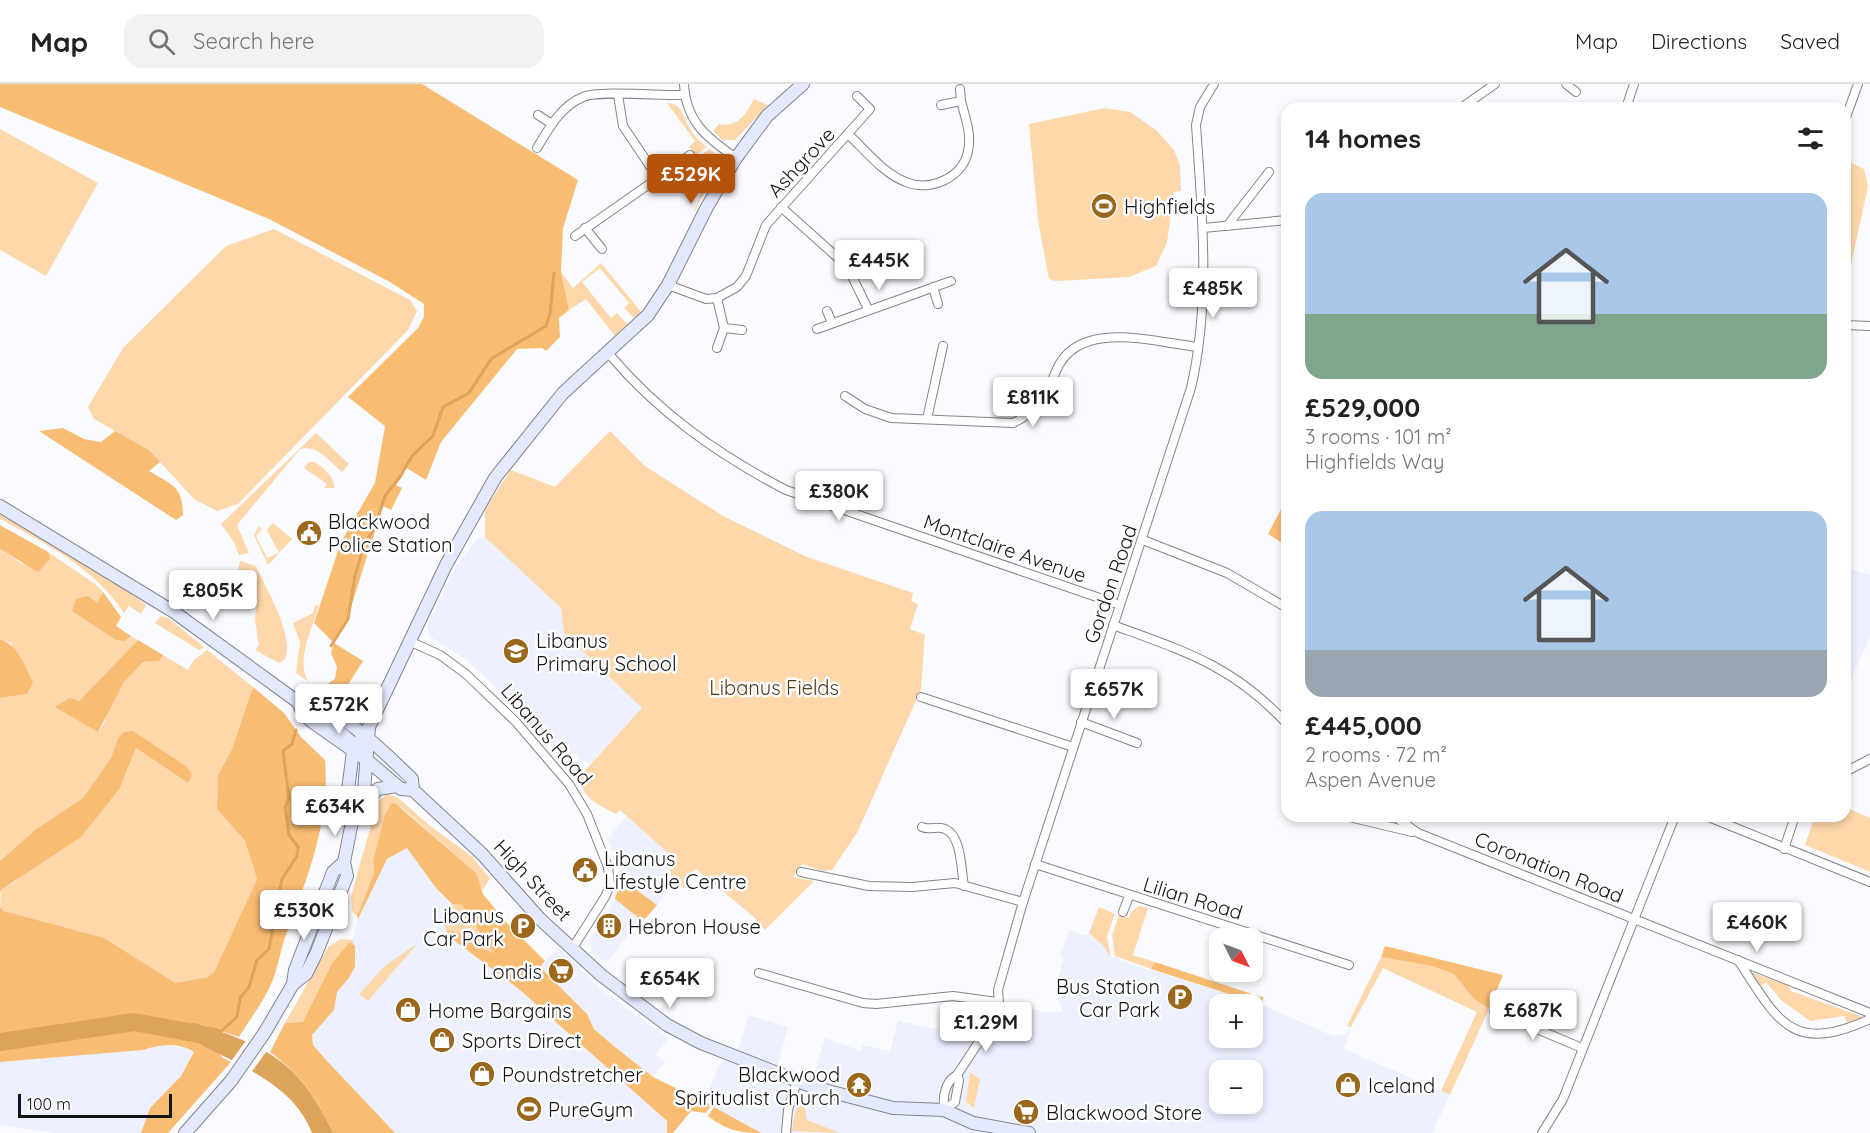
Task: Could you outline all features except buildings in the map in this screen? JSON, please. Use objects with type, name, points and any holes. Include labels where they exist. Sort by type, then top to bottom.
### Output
[{"type":"main road","points":[[353,816],[346,806],[363,745],[409,640],[476,508],[514,451],[563,393],[609,354],[648,315],[668,285],[707,207],[736,158],[768,116],[803,84]]},
{"type":"main road","points":[[0,506],[174,612],[298,702],[304,716],[363,745]]},
{"type":"main road","points":[[298,702],[312,702],[325,711],[327,721],[363,745]]},
{"type":"main road","points":[[363,745],[363,804]]},
{"type":"main road","name":"High Street","points":[[363,745],[397,786],[401,789],[413,790],[482,854],[540,919],[572,949],[647,1012],[667,1025],[700,1043],[797,1081],[888,1107],[917,1111],[944,1110],[973,1123],[1029,1133]]},
{"type":"main road","name":"High Street","points":[[363,745],[412,779],[413,790]]},
{"type":"main road","points":[[185,1133],[231,1081],[265,1032],[293,984],[295,970],[333,872],[344,862],[353,816],[378,789],[397,786]]},
{"type":"street","points":[[684,84],[685,95],[696,125],[712,142],[736,158]]},
{"type":"street","name":"Gordon Road","points":[[944,1110],[955,1102],[959,1080],[957,1075],[990,1025],[1000,1017],[997,1002],[1023,902],[1191,388],[1198,347],[1203,228],[1196,125],[1200,107],[1214,84]]},
{"type":"street","points":[[1470,102],[1495,84]]},
{"type":"street","points":[[1566,84],[1576,92]]},
{"type":"street","points":[[1628,102],[1634,84]]},
{"type":"street","points":[[1851,103],[1858,84]]},
{"type":"street","points":[[849,135],[896,178],[918,186],[932,185],[954,174],[968,153],[968,124],[960,89]]},
{"type":"street","points":[[618,95],[622,126],[657,178]]},
{"type":"street","points":[[537,148],[558,114],[583,97],[685,95]]},
{"type":"street","name":"Ashgrove","points":[[717,298],[729,293],[743,282],[757,241],[781,207],[849,135],[870,109],[856,96]]},
{"type":"street","points":[[941,105],[961,101]]},
{"type":"street","points":[[538,115],[552,124]]},
{"type":"street","points":[[575,236],[690,155]]},
{"type":"street","points":[[1227,226],[1269,172]]},
{"type":"street","points":[[781,207],[848,266],[868,309]]},
{"type":"street","points":[[1203,228],[1281,221]]},
{"type":"street","points":[[585,228],[602,249]]},
{"type":"street","points":[[817,329],[951,281]]},
{"type":"street","points":[[668,285],[695,297],[717,298],[724,328],[717,348]]},
{"type":"street","points":[[933,287],[938,304]]},
{"type":"street","points":[[827,311],[832,323]]},
{"type":"street","points":[[1851,325],[1870,326]]},
{"type":"street","points":[[724,328],[742,330]]},
{"type":"street","points":[[845,396],[877,414],[891,418],[1013,423],[1025,417],[1044,399],[1059,364],[1081,342],[1108,337],[1198,347]]},
{"type":"street","points":[[927,419],[943,346]]},
{"type":"street","name":"Montclaire Avenue","points":[[609,354],[633,382],[682,427],[739,466],[786,490],[1120,605]]},
{"type":"street","points":[[1143,540],[1227,573],[1281,604]]},
{"type":"street","points":[[1113,626],[1206,660],[1254,692],[1281,718]]},
{"type":"street","name":"Libanus Road","points":[[409,640],[440,656],[466,674],[508,714],[569,784],[587,814],[608,867],[610,885],[605,897],[572,949]]},
{"type":"street","points":[[921,697],[1073,747]]},
{"type":"street","points":[[1081,722],[1137,743]]},
{"type":"street","points":[[1851,769],[1870,759]]},
{"type":"street","name":"Coronation Road","points":[[1371,822],[1418,833],[1870,1013]]},
{"type":"street","name":"Coronation Road","points":[[1402,822],[1418,833]]},
{"type":"street","points":[[1542,1133],[1563,1099],[1673,822]]},
{"type":"street","points":[[1720,822],[1870,882]]},
{"type":"street","points":[[1784,849],[1793,822]]},
{"type":"street","points":[[922,827],[926,830],[939,827],[952,834],[956,841],[964,886]]},
{"type":"street","name":"Lilian Road","points":[[1035,864],[1349,965]]},
{"type":"street","points":[[801,872],[869,886],[912,887],[955,884],[1023,902]]},
{"type":"street","name":"Lilian Road","points":[[1123,912],[1129,896]]},
{"type":"street","points":[[1738,960],[1768,1006],[1783,1024],[1797,1032],[1816,1035],[1870,1019]]},
{"type":"street","points":[[759,973],[869,1004],[953,996],[997,1002]]},
{"type":"street","points":[[1494,1011],[1582,1048]]},
{"type":"street","points":[[786,1133],[788,1110],[797,1081]]},
{"type":"shaded area","points":[[0,84],[422,84],[578,180],[563,228],[561,272],[569,310],[559,318],[560,337],[546,351],[542,348],[517,349],[441,442],[426,480],[405,467],[396,485],[402,488],[391,510],[383,506],[349,618],[334,643],[314,623],[341,542],[375,483],[385,426],[348,397],[418,328],[424,317],[424,304],[390,282],[269,219],[0,107]]},
{"type":"shaded area","points":[[63,428],[84,439],[101,442],[115,431],[149,450],[160,462],[149,471],[175,487],[181,498],[183,515],[176,520],[39,431]]},
{"type":"shaded area","points":[[1281,509],[1281,542],[1268,534]]},
{"type":"shaded area","points":[[0,525],[48,552],[50,559],[38,572],[0,549]]},
{"type":"shaded area","name":"Libanus Primary School","points":[[485,537],[561,608],[564,633],[642,708],[590,764],[584,760],[581,762],[576,754],[566,750],[558,755],[495,686],[463,658],[432,638],[427,631],[429,621],[456,566],[478,538]]},
{"type":"shaded area","points":[[1851,569],[1870,575],[1870,637],[1851,683]]},
{"type":"shaded area","points":[[103,592],[121,617],[116,626],[131,636],[125,641],[116,640],[72,611],[76,599],[88,596],[97,603]]},
{"type":"shaded area","points":[[0,639],[12,646],[27,669],[33,682],[27,694],[0,698]]},
{"type":"shaded area","points":[[138,640],[163,655],[159,661],[143,662],[124,682],[98,732],[55,707],[70,698],[79,701]]},
{"type":"shaded area","points":[[334,643],[363,661],[339,699],[321,688],[335,679],[337,667],[331,653]]},
{"type":"shaded area","points":[[253,687],[284,713],[301,737],[325,760],[324,804],[316,846],[272,982],[239,1037],[193,1022],[223,1058],[231,1062],[168,1133],[141,1133],[150,1108],[181,1076],[194,1052],[169,1045],[143,1050],[0,1062],[0,907],[3,911],[104,938],[175,983],[208,977],[214,972],[257,879],[245,841],[217,809],[218,775],[232,749]]},
{"type":"shaded area","points":[[133,731],[187,767],[192,774],[188,783],[136,748],[120,788],[81,837],[1,890],[0,893],[0,861],[35,830],[83,798],[111,758],[118,738],[124,732]]},
{"type":"shaded area","points":[[395,803],[476,873],[483,894],[505,921],[545,961],[540,967],[587,1014],[594,1029],[653,1077],[711,1105],[706,1113],[691,1111],[673,1133],[667,1133],[667,1121],[520,990],[455,941],[446,931],[459,933],[494,953],[462,905],[452,904],[436,888],[407,848],[387,859],[358,919],[357,916],[374,873],[373,861],[385,815],[391,804]]},
{"type":"shaded area","points":[[627,817],[669,854],[671,887],[657,905],[634,888],[620,883],[616,858],[607,839]]},
{"type":"shaded area","points":[[407,848],[436,888],[452,904],[446,912],[455,941],[520,990],[667,1121],[667,1133],[395,1133],[343,1080],[313,1045],[312,1035],[334,1010],[337,992],[349,978],[355,966],[356,955],[352,940],[358,919],[387,859]]},
{"type":"shaded area","points":[[620,883],[634,888],[657,905],[646,918],[640,919],[615,899]]},
{"type":"shaded area","points":[[615,899],[640,919],[606,963],[592,952],[589,941]]},
{"type":"shaded area","points":[[1069,930],[1086,936],[1089,933],[1103,945],[1111,958],[1115,956],[1122,961],[1228,994],[1209,994],[1209,1048],[1263,1048],[1263,1005],[1333,1036],[1346,1034],[1351,1027],[1344,1049],[1450,1095],[1432,1133],[761,1133],[704,1102],[720,1063],[739,1048],[749,1015],[788,1027],[778,1064],[813,1077],[825,1038],[861,1051],[863,1045],[890,1051],[898,1021],[966,1035],[970,1018],[981,1020],[998,1010],[1016,1006],[1045,1012],[1063,1012],[1055,990],[1064,957],[1060,956]]},
{"type":"shaded area","points":[[350,942],[355,946],[355,966],[349,978],[337,992],[334,1010],[312,1035],[313,1045],[395,1133],[333,1133],[320,1108],[300,1079],[270,1052],[285,1023],[303,1022],[333,962]]},
{"type":"shaded area","points":[[1385,946],[1503,975],[1489,1009],[1473,998],[1454,974],[1432,966],[1381,957]]},
{"type":"shaded area","points":[[558,947],[602,990],[668,1038],[655,1055],[665,1062],[653,1077],[594,1029],[587,1014],[540,967]]},
{"type":"shaded area","points":[[1155,962],[1209,980],[1209,982],[1252,994],[1229,994],[1151,969]]},
{"type":"shaded area","points":[[193,1022],[241,1039],[278,1059],[307,1088],[333,1133],[312,1133],[303,1115],[276,1087],[189,1038]]},
{"type":"shaded area","points":[[160,1045],[187,1048],[194,1052],[181,1076],[150,1108],[141,1133],[55,1133],[0,1125],[0,1062],[143,1050]]},
{"type":"shaded area","points":[[714,1107],[761,1133],[739,1131],[721,1125],[708,1116]]},
{"type":"green space","points":[[754,99],[768,105],[735,140],[723,140],[713,131],[719,124],[731,124],[741,119]]},
{"type":"green space","points":[[667,103],[680,109],[692,132],[707,147],[696,155],[689,147],[695,141]]},
{"type":"green space","name":"Highfields","points":[[1105,108],[1130,112],[1156,130],[1174,150],[1180,165],[1181,191],[1174,192],[1167,243],[1156,266],[1129,277],[1056,281],[1049,279],[1038,221],[1029,124]]},
{"type":"green space","points":[[0,129],[98,183],[46,276],[0,250]]},
{"type":"green space","points":[[709,149],[716,154],[718,167],[693,214],[705,182],[692,163]]},
{"type":"green space","points":[[1851,163],[1864,169],[1868,186],[1851,265]]},
{"type":"green space","points":[[274,229],[410,300],[417,311],[408,330],[238,504],[217,511],[194,499],[149,450],[94,419],[88,407],[123,348],[226,246]]},
{"type":"green space","points":[[601,263],[641,312],[634,318],[624,308],[629,303],[600,268],[582,282],[611,318],[617,313],[627,324],[615,336],[586,299],[569,310],[561,272],[573,288]]},
{"type":"green space","name":"Libanus Fields","points":[[610,431],[645,466],[723,516],[807,557],[913,593],[911,601],[918,604],[910,629],[925,635],[921,689],[857,833],[832,870],[822,871],[802,864],[793,877],[814,881],[765,930],[755,918],[696,869],[684,888],[671,876],[669,854],[620,810],[616,814],[597,804],[583,790],[580,776],[642,708],[564,633],[561,608],[485,537],[485,509],[511,470],[555,487]]},
{"type":"green space","points":[[316,433],[349,464],[342,472],[318,452],[306,448],[300,449],[237,525],[249,553],[239,555],[234,542],[221,524]]},
{"type":"green space","points":[[309,462],[315,462],[325,470],[333,480],[334,488],[324,488],[327,484],[304,468]]},
{"type":"green space","points":[[0,513],[129,589],[128,592],[146,605],[141,614],[129,606],[124,613],[99,583],[84,570],[52,548],[0,519]]},
{"type":"green space","points":[[273,523],[292,539],[268,565],[254,535],[259,526],[262,529],[256,536],[267,558],[279,553],[267,530]]},
{"type":"green space","points":[[0,549],[22,564],[49,560],[48,552],[95,584],[103,592],[98,603],[125,641],[131,636],[138,640],[79,701],[98,732],[116,693],[124,682],[143,662],[159,661],[163,655],[188,670],[194,660],[207,650],[253,687],[232,749],[218,775],[217,809],[245,841],[257,879],[214,972],[208,977],[175,983],[144,966],[3,911],[0,907],[1,890],[16,881],[120,788],[136,748],[188,783],[191,774],[118,738],[111,758],[83,798],[35,830],[0,861],[0,698],[27,694],[11,643],[0,639]]},
{"type":"green space","points":[[240,561],[256,566],[278,612],[287,649],[285,659],[279,663],[255,650],[259,645],[255,621],[256,601],[233,594]]},
{"type":"green space","points":[[319,604],[304,654],[305,674],[309,682],[296,673],[300,642],[293,623],[313,613],[315,606]]},
{"type":"green space","points":[[161,616],[168,618],[204,647],[199,650],[155,623]]},
{"type":"green space","points":[[387,794],[397,797],[429,825],[471,856],[490,878],[483,890],[477,882],[476,873],[400,806],[373,861],[374,873],[357,916],[352,911],[351,896],[378,801]]},
{"type":"green space","points":[[1851,810],[1870,818],[1870,872],[1805,845],[1813,822],[1851,822]]},
{"type":"green space","points":[[452,904],[462,905],[495,954],[465,936],[446,931],[443,921]]},
{"type":"green space","points":[[1139,906],[1148,908],[1133,955],[1155,962],[1151,969],[1115,956],[1112,935],[1119,915],[1129,918],[1131,912]]},
{"type":"green space","points":[[1099,907],[1115,914],[1107,936],[1111,958],[1103,945],[1089,933]]},
{"type":"green space","points":[[341,939],[352,940],[355,946],[350,942],[303,1022],[285,1023],[328,947]]},
{"type":"green space","points":[[417,944],[368,1001],[359,994],[386,965]]},
{"type":"green space","points":[[1381,957],[1432,966],[1454,974],[1473,998],[1489,1009],[1450,1095],[1441,1091],[1477,1012],[1383,968],[1351,1027],[1347,1026]]},
{"type":"green space","points":[[1753,973],[1788,985],[1791,991],[1863,1017],[1847,1023],[1844,1016],[1810,1021],[1782,1001],[1766,982],[1761,986]]},
{"type":"green space","points":[[970,1072],[980,1079],[974,1108],[966,1102]]},
{"type":"green space","points":[[802,1094],[807,1120],[840,1133],[792,1131]]},
{"type":"pier","points":[[248,1038],[269,1048],[250,1074],[229,1064]]},
{"type":"waterway","points":[[331,646],[348,619],[355,576],[364,545],[375,527],[385,496],[400,477],[412,456],[433,436],[443,407],[469,393],[491,359],[546,326],[550,314],[554,273]]},
{"type":"waterway","points":[[218,1034],[237,1017],[240,998],[249,987],[257,960],[269,949],[282,879],[297,856],[298,847],[289,835],[285,807],[289,798],[283,751],[292,744],[296,730]]},
{"type":"waterway","points":[[0,1042],[134,1022],[215,1037]]},
{"type":"place","name":"Highfields","points":[[1104,206]]},
{"type":"place","name":"Blackwood Police Station","points":[[309,533]]},
{"type":"place","name":"Libanus Primary School","points":[[516,651]]},
{"type":"place","name":"Libanus Lifestyle Centre","points":[[585,870]]},
{"type":"place","name":"Libanus Car Park","points":[[523,926]]},
{"type":"place","name":"Hebron House","points":[[609,926]]},
{"type":"place","name":"Londis","points":[[561,971]]},
{"type":"place","name":"Bus Station Car Park","points":[[1180,997]]},
{"type":"place","name":"Home Bargains","points":[[408,1010]]},
{"type":"place","name":"Sports Direct","points":[[442,1040]]},
{"type":"place","name":"Poundstretcher","points":[[482,1074]]},
{"type":"place","name":"Blackwood Spiritualist Church","points":[[859,1085]]},
{"type":"place","name":"Iceland","points":[[1348,1085]]},
{"type":"place","name":"PureGym","points":[[529,1109]]},
{"type":"place","name":"Blackwood Store","points":[[1026,1112]]}]
